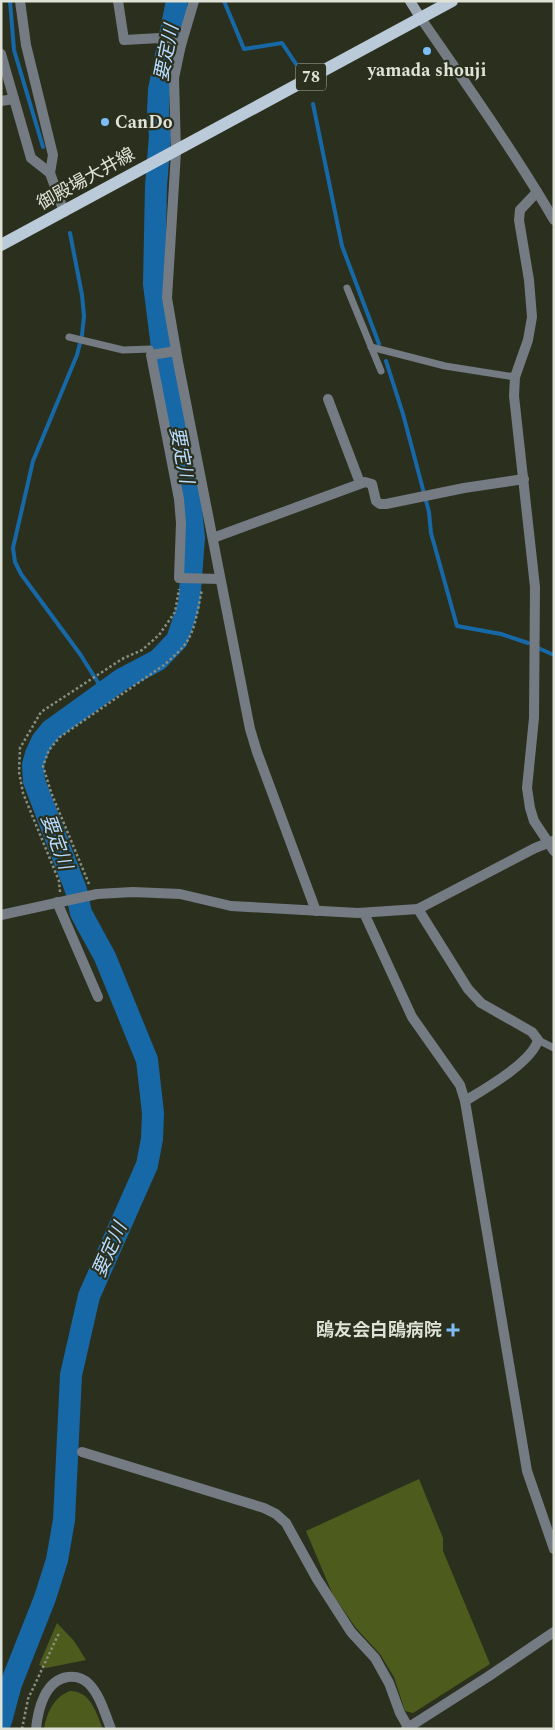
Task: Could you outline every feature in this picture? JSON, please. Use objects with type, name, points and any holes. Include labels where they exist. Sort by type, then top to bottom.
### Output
[{"type":"main road","points":[[410,1],[420,17]]},
{"type":"main road","name":"御殿場大井線","points":[[1,245],[452,1]]},
{"type":"street","points":[[20,1],[26,45],[52,155],[50,173],[64,212]]},
{"type":"street","points":[[118,1],[124,40],[160,38],[178,44]]},
{"type":"street","points":[[194,1],[178,44],[173,87],[173,153],[167,298],[174,351],[250,729],[316,911]]},
{"type":"street","points":[[420,17],[554,220]]},
{"type":"street","points":[[1,54],[31,158],[50,173]]},
{"type":"street","points":[[1,101],[14,99]]},
{"type":"street","points":[[1,915],[97,894],[134,892],[180,894],[231,906],[364,913],[418,909],[552,845],[532,814],[527,788],[534,718],[535,587],[514,396],[515,377],[528,340],[532,317],[529,280],[519,220],[520,210],[537,192]]},
{"type":"street","points":[[174,351],[153,355],[179,499],[181,578],[220,579]]},
{"type":"street","points":[[328,399],[360,484]]},
{"type":"street","points":[[213,538],[368,481],[372,484],[375,499],[380,504],[386,504],[524,479]]},
{"type":"street","points":[[62,901],[98,997]]},
{"type":"street","points":[[418,909],[468,989],[480,1003],[532,1032],[538,1040],[536,1049],[499,1080],[465,1101]]},
{"type":"street","points":[[364,913],[412,1017],[460,1085],[465,1101],[527,1471],[554,1549]]},
{"type":"street","points":[[82,1452],[264,1508],[276,1514],[286,1523],[317,1578],[351,1632],[374,1658],[389,1683],[407,1728],[554,1632]]},
{"type":"street","points":[[36,1729],[40,1708],[52,1684],[58,1680],[74,1677],[81,1678],[93,1690],[111,1729]]},
{"type":"lane","points":[[347,288],[381,370]]},
{"type":"lane","points":[[69,337],[123,350],[150,349],[153,355]]},
{"type":"lane","points":[[371,347],[445,366],[515,377]]},
{"type":"lane","points":[[538,1040],[554,1048]]},
{"type":"path","points":[[62,901],[59,881],[23,793],[19,772],[20,748],[41,712],[122,659],[142,650],[159,635],[175,612],[181,578]]},
{"type":"path","points":[[97,894],[89,885],[51,792],[43,766],[48,750],[60,737],[164,665],[176,654],[187,641],[194,625],[203,579]]},
{"type":"path","points":[[22,1729],[28,1699],[59,1633]]},
{"type":"green space","points":[[419,1479],[443,1538],[443,1551],[490,1664],[413,1713],[405,1711],[394,1677],[380,1654],[356,1628],[333,1595],[306,1531]]},
{"type":"green space","points":[[57,1623],[74,1641],[86,1660],[46,1668],[39,1665]]},
{"type":"green space","points":[[70,1691],[77,1692],[88,1699],[103,1729],[44,1729],[52,1706],[60,1697]]},
{"type":"waterway","points":[[10,1],[14,50],[43,147]]},
{"type":"waterway","name":"要定川","points":[[1,1721],[11,1684],[45,1598],[57,1560],[64,1520],[71,1375],[89,1296],[147,1165],[152,1139],[153,1113],[147,1060],[105,957],[81,913],[76,890],[34,781],[33,765],[42,741],[51,730],[122,679],[158,660],[177,640],[189,604],[194,538],[189,490],[164,363],[154,284],[156,186],[160,136],[159,90],[177,1]]},
{"type":"waterway","points":[[224,1],[244,49],[282,43],[298,67]]},
{"type":"waterway","points":[[313,104],[342,246],[379,344]]},
{"type":"waterway","points":[[70,233],[82,295],[84,316],[82,335],[77,355],[33,461],[13,548],[15,562],[21,574],[80,654],[104,692]]},
{"type":"waterway","points":[[386,361],[403,414],[429,512],[431,533],[457,626],[501,634],[528,643]]},
{"type":"waterway","points":[[538,648],[554,655]]},
{"type":"place","name":"yamada shouji","points":[[427,51]]},
{"type":"place","name":"CanDo","points":[[105,122]]},
{"type":"place","name":"鴎友会白鴎病院","points":[[453,1330]]}]
